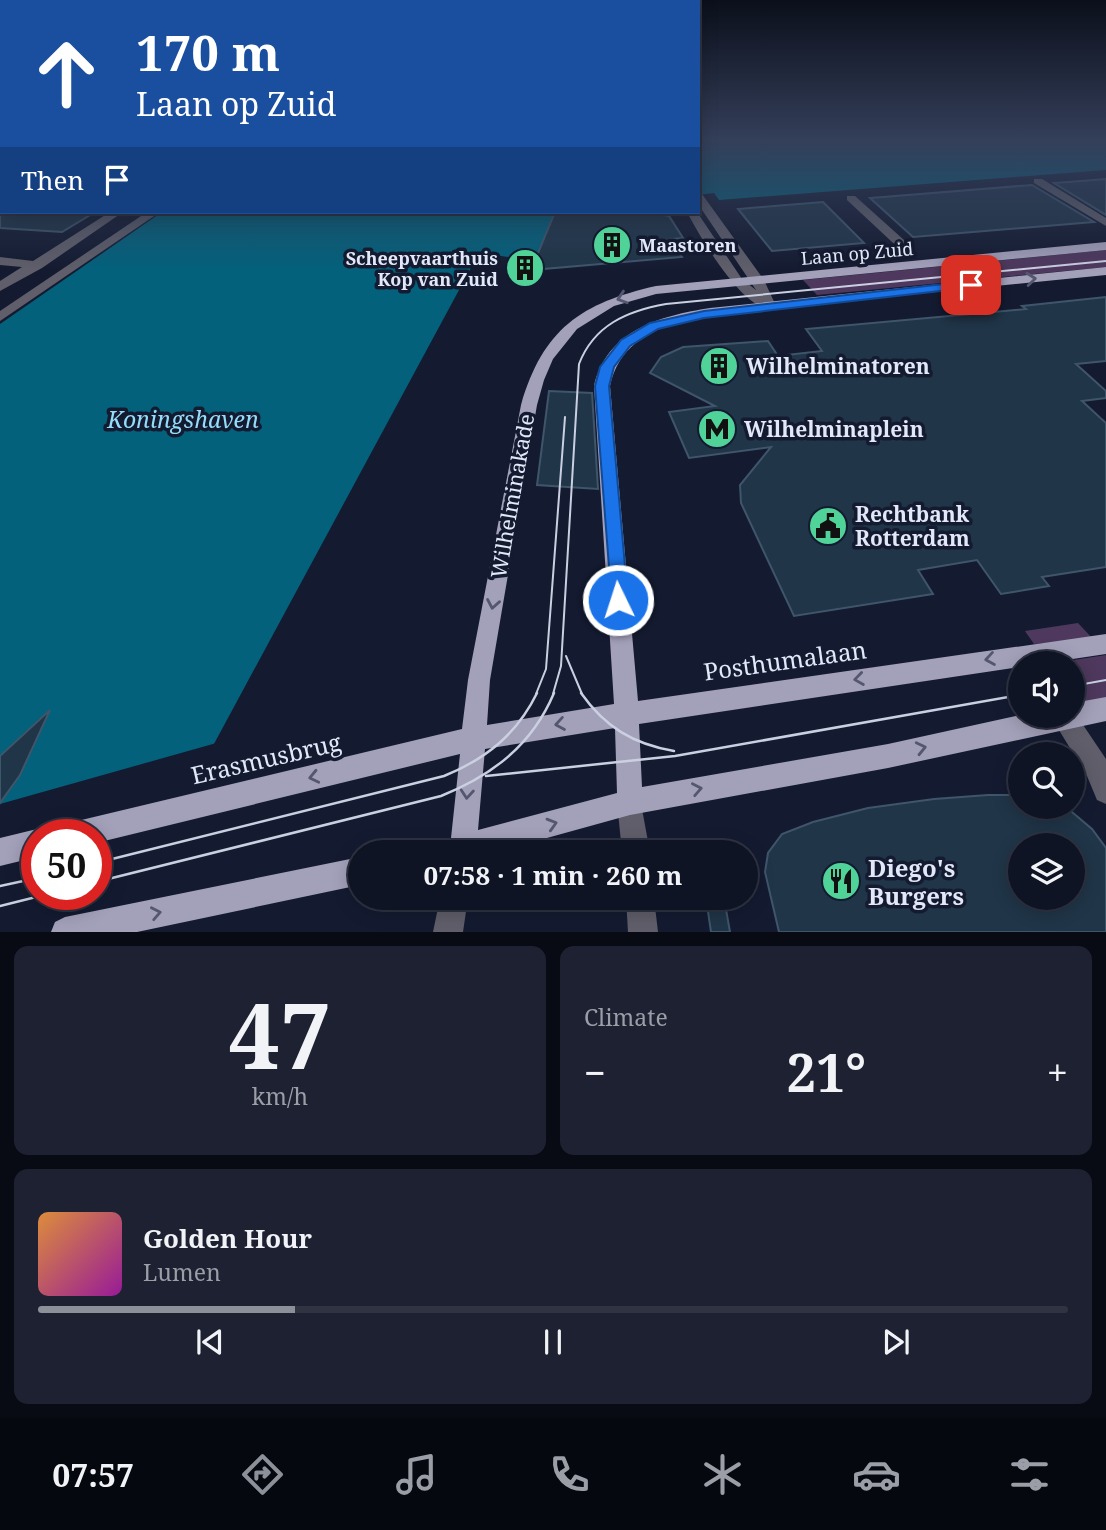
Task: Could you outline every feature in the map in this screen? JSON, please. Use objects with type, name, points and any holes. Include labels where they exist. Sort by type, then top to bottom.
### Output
[{"type":"main road","name":"Laan op Zuid","points":[[737,282],[1106,246]]},
{"type":"main road","name":"Laan op Zuid","points":[[769,306],[1106,271]]},
{"type":"main road","name":"Wilhelminakade","points":[[459,840],[479,680],[529,405],[536,375],[544,357],[570,327],[605,304],[656,290],[737,282]]},
{"type":"main road","points":[[630,802],[627,714],[602,386],[605,372],[626,343],[654,326],[704,314],[769,306]]},
{"type":"main road","name":"Posthumalaan","points":[[472,739],[1106,644]]},
{"type":"main road","points":[[1085,713],[1106,709]]},
{"type":"main road","points":[[497,840],[630,802],[888,756],[1014,728]]},
{"type":"main road","name":"Erasmusbrug","points":[[112,826],[472,739]]},
{"type":"main road","points":[[0,852],[21,847]]},
{"type":"main road","points":[[65,932],[348,874]]},
{"type":"street","points":[[1044,184],[1106,222]]},
{"type":"street","points":[[851,198],[910,252]]},
{"type":"street","points":[[700,199],[758,280],[769,306]]},
{"type":"street","points":[[0,288],[114,214]]},
{"type":"street","points":[[0,317],[151,214]]},
{"type":"street","points":[[693,214],[737,282],[769,306]]},
{"type":"street","points":[[0,261],[71,268]]},
{"type":"street","points":[[1075,728],[1106,790]]},
{"type":"street","points":[[630,802],[635,840]]},
{"type":"street","points":[[448,932],[452,910]]},
{"type":"street","points":[[641,910],[643,932]]},
{"type":"shaded area","points":[[1106,250],[1106,267],[817,295],[803,280]]},
{"type":"shaded area","points":[[1078,623],[1093,639],[1034,644],[1025,631]]},
{"type":"shaded area","points":[[1106,655],[1106,700],[1085,704],[1085,658]]},
{"type":"water","points":[[700,184],[919,184],[719,200],[714,193],[700,195]]},
{"type":"water","name":"Koningshaven","points":[[159,214],[567,214],[538,261],[479,253],[113,931],[0,931],[0,803],[20,775],[38,737],[32,726],[0,756],[0,324]]},
{"type":"pier","points":[[220,742],[117,932],[0,931],[0,804]]},
{"type":"building","points":[[1056,184],[1106,184],[1106,215]]},
{"type":"building","points":[[1032,185],[1094,222],[913,237],[870,198]]},
{"type":"building","points":[[823,202],[864,243],[772,251],[738,209]]},
{"type":"building","points":[[0,214],[92,214],[62,232],[0,228]]},
{"type":"building","name":"Maastoren","points":[[554,214],[665,214],[683,238],[671,239],[682,257],[531,270]]},
{"type":"building","points":[[1106,297],[1106,361],[1076,364],[1106,391],[1106,398],[1082,401],[1106,423],[1106,567],[1042,577],[1049,586],[1001,594],[977,560],[918,570],[933,594],[794,616],[741,503],[740,485],[771,447],[689,458],[669,412],[715,406],[650,373],[661,357],[683,347],[768,341],[778,356],[822,351],[806,329],[1026,309],[1022,306]]},
{"type":"building","points":[[549,391],[592,393],[598,489],[537,485]]},
{"type":"building","points":[[50,710],[20,775],[0,803],[0,756]]},
{"type":"building","points":[[1008,795],[1008,819],[1080,819],[1092,829],[1106,848],[1106,932],[779,932],[765,872],[768,853],[782,834],[813,822],[868,808],[934,799]]},
{"type":"building","points":[[708,910],[726,910],[730,932],[711,932]]},
{"type":"tram line","points":[[553,694],[561,666],[579,364],[593,339],[603,330],[625,316],[666,304],[1106,261]]},
{"type":"tram line","points":[[536,694],[546,669],[565,417]]},
{"type":"tram line","points":[[566,656],[582,694]]},
{"type":"tram line","points":[[1085,684],[1106,680]]},
{"type":"tram line","points":[[112,859],[444,776],[473,762],[499,744],[520,721],[537,693]]},
{"type":"tram line","points":[[112,878],[441,796],[460,788],[509,756],[534,728],[554,693]]},
{"type":"tram line","points":[[581,693],[600,715],[621,732],[646,744],[674,751]]},
{"type":"tram line","points":[[486,776],[675,756],[1008,697]]},
{"type":"tram line","points":[[0,886],[21,881]]},
{"type":"tram line","points":[[0,906],[21,901]]},
{"type":"place","name":"Maastoren","points":[[612,245]]},
{"type":"place","name":"Scheepvaarthuis Kop van Zuid","points":[[525,268]]},
{"type":"place","name":"Wilhelminatoren","points":[[719,366]]},
{"type":"place","name":"Wilhelminaplein","points":[[717,429]]},
{"type":"place","name":"Rechtbank Rotterdam","points":[[828,526]]},
{"type":"place","name":"Diego's Burgers","points":[[841,881]]},
{"type":"route","points":[[618,600],[602,386],[607,367],[626,343],[643,331],[670,320],[704,314],[971,285]]}]
